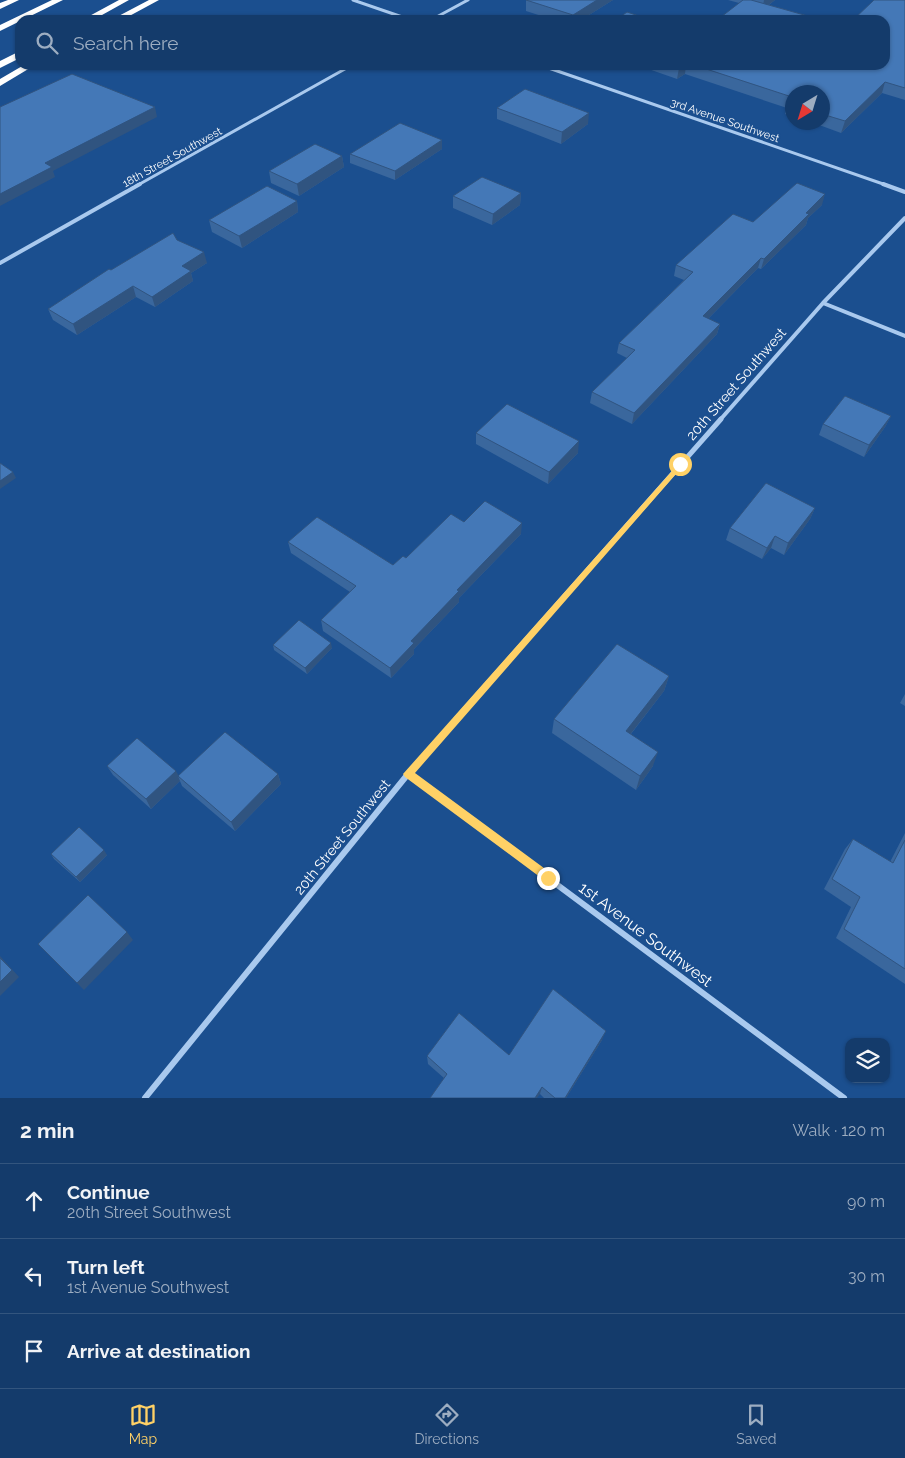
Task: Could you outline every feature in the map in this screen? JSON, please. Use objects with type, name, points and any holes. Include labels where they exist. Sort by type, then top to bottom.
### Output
[{"type":"highway","points":[[0,6],[15,0]]},
{"type":"highway","points":[[27,15],[59,0]]},
{"type":"highway","points":[[96,15],[125,0]]},
{"type":"highway","points":[[125,15],[155,0]]},
{"type":"highway","points":[[0,28],[15,21]]},
{"type":"highway","points":[[0,64],[15,56]]},
{"type":"highway","points":[[0,83],[22,70]]},
{"type":"street","points":[[353,0],[396,15]]},
{"type":"street","points":[[440,15],[468,0]]},
{"type":"street","name":"18th Street Southwest","points":[[0,263],[343,70]]},
{"type":"street","name":"3rd Avenue Southwest","points":[[554,70],[905,192]]},
{"type":"street","name":"20th Street Southwest","points":[[145,1098],[408,774],[823,302],[905,218]]},
{"type":"street","points":[[823,302],[905,336]]},
{"type":"street","name":"1st Avenue Southwest","points":[[408,774],[844,1098]]},
{"type":"building","points":[[526,0],[597,0],[573,15]]},
{"type":"building","points":[[743,0],[751,0],[804,15],[724,15]]},
{"type":"building","points":[[874,0],[905,0],[905,88],[885,82],[845,121],[830,116],[830,85],[785,85],[785,95],[709,70],[890,70],[890,15],[858,15]]},
{"type":"building","points":[[627,12],[636,15],[623,15]]},
{"type":"building","points":[[72,74],[155,107],[45,163],[52,167],[0,194],[0,107]]},
{"type":"building","points":[[525,89],[589,113],[562,132],[497,108]]},
{"type":"building","points":[[400,123],[442,140],[395,171],[350,154]]},
{"type":"building","points":[[315,144],[342,156],[297,184],[269,171]]},
{"type":"building","points":[[482,177],[521,193],[493,214],[453,196]]},
{"type":"building","points":[[797,183],[825,194],[806,213],[809,214],[764,259],[761,258],[703,316],[720,324],[634,413],[592,392],[635,350],[619,343],[693,272],[676,265],[733,214],[753,222]]},
{"type":"building","points":[[267,186],[297,201],[239,236],[209,220]]},
{"type":"building","points":[[173,233],[177,240],[204,252],[182,266],[191,271],[152,297],[133,286],[73,324],[48,309],[109,269],[111,270]]},
{"type":"building","points":[[845,396],[891,416],[869,445],[823,424]]},
{"type":"building","points":[[507,404],[579,441],[549,472],[476,433]]},
{"type":"building","points":[[0,463],[13,472],[0,481]]},
{"type":"building","points":[[766,483],[815,508],[788,543],[775,536],[767,548],[730,528]]},
{"type":"building","points":[[485,501],[522,523],[457,590],[459,591],[411,641],[414,643],[390,668],[321,620],[356,586],[288,542],[317,517],[393,565],[403,556],[406,558],[451,514],[464,522]]},
{"type":"building","points":[[299,620],[331,643],[305,668],[273,645]]},
{"type":"building","points":[[617,644],[669,676],[626,731],[658,752],[640,776],[554,719]]},
{"type":"building","points":[[225,732],[278,774],[231,822],[178,776]]},
{"type":"building","points":[[137,738],[176,771],[146,799],[107,766]]},
{"type":"building","points":[[79,827],[104,850],[76,877],[51,854]]},
{"type":"building","points":[[853,839],[893,863],[905,840],[905,969],[844,929],[860,897],[832,879]]},
{"type":"building","points":[[88,895],[127,932],[77,983],[38,944]]},
{"type":"building","points":[[0,958],[12,970],[0,982]]},
{"type":"building","points":[[553,989],[606,1031],[565,1098],[555,1098],[542,1087],[535,1098],[430,1098],[447,1074],[427,1056],[459,1013],[509,1055]]},
{"type":"route","points":[[548,878],[408,774],[680,464]]}]
